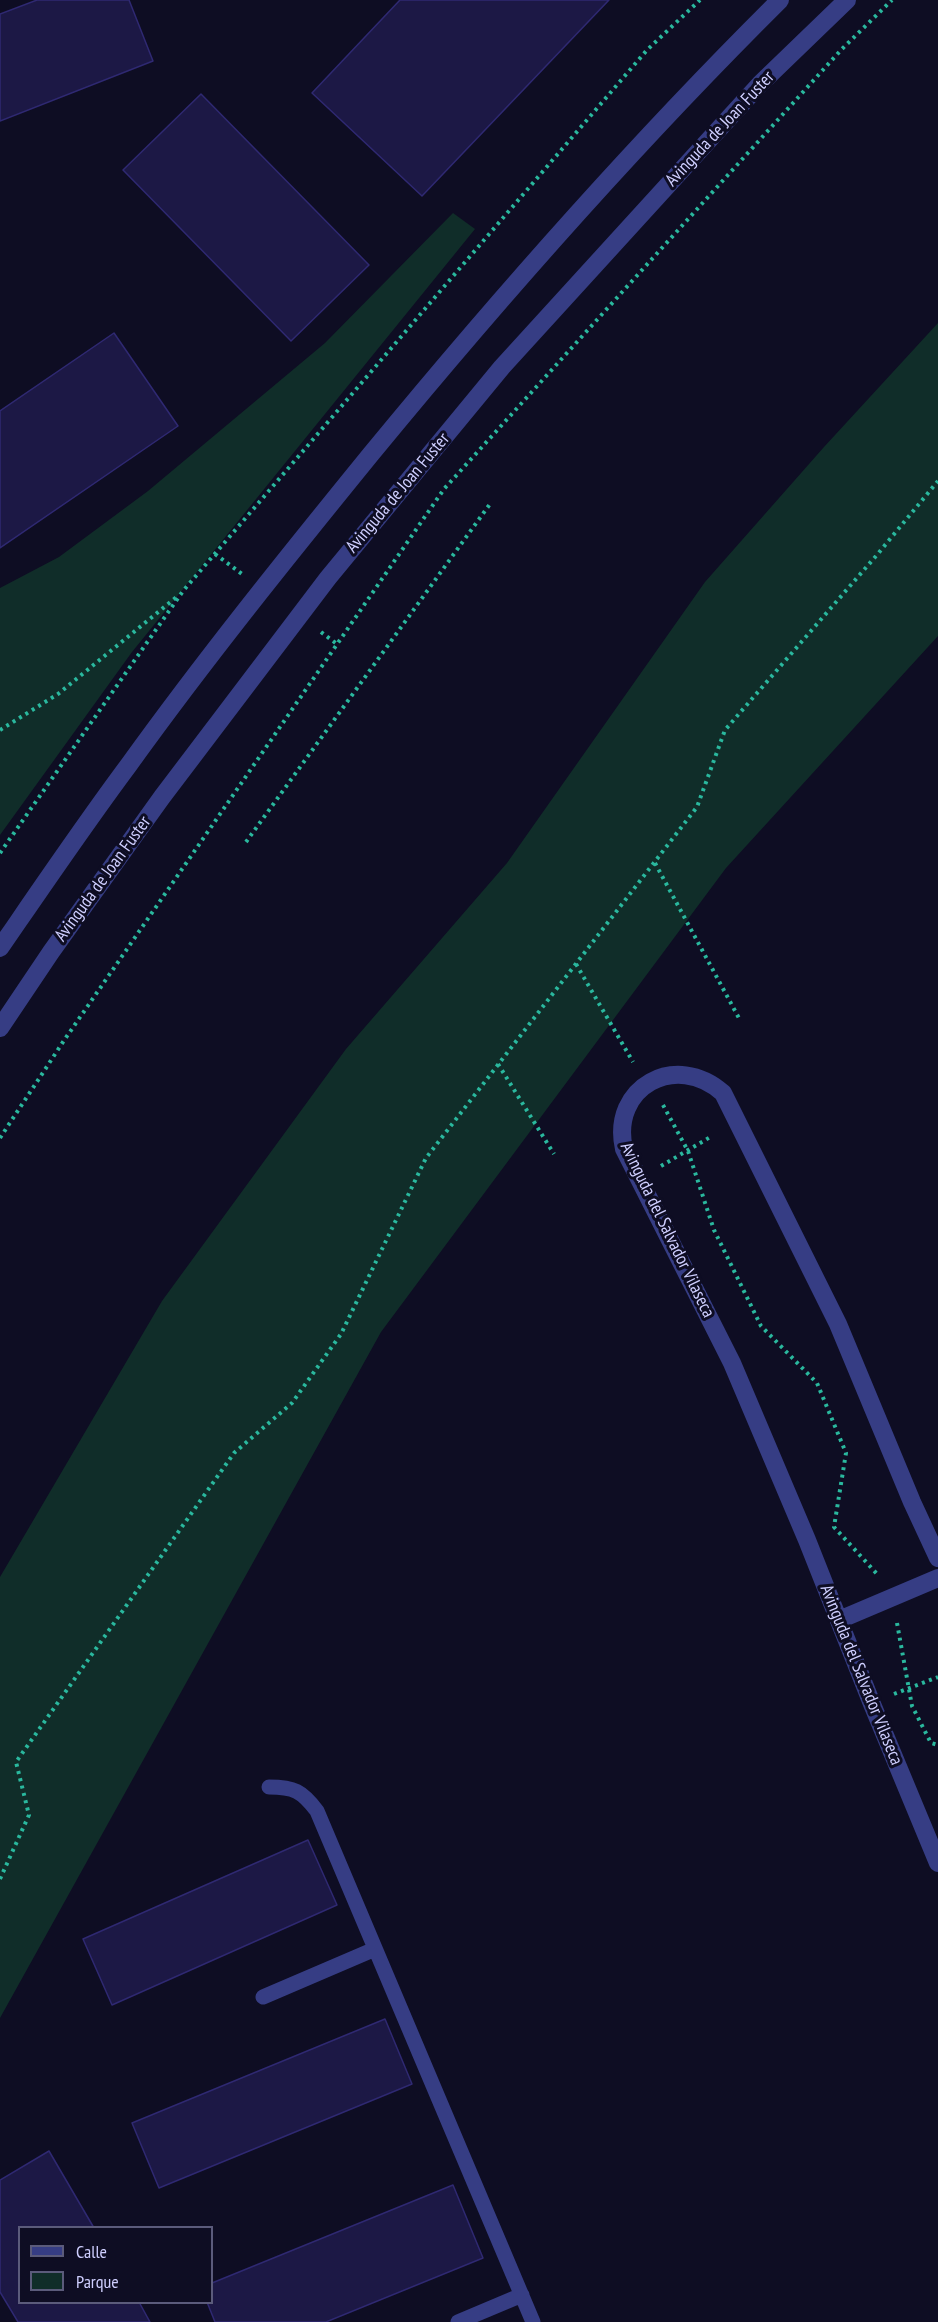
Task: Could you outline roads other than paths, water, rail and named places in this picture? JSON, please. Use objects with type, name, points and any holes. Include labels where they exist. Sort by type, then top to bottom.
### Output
[{"type":"street","points":[[0,948],[127,766],[261,588],[446,363],[606,182],[780,0]]},
{"type":"street","name":"Avinguda de Joan Fuster","points":[[0,1028],[51,952],[155,807],[328,578],[502,367],[760,84],[847,0]]},
{"type":"street","name":"Avinguda del Salvador Vilaseca","points":[[938,1558],[912,1502],[838,1324],[723,1093],[705,1079],[683,1074],[671,1075],[650,1082],[634,1097],[624,1116],[622,1139],[624,1149],[732,1363],[938,1863]]},
{"type":"street","points":[[839,1620],[938,1578]]},
{"type":"lane","points":[[269,1786],[297,1790],[308,1798],[317,1810],[533,2322]]},
{"type":"lane","points":[[263,1997],[375,1949]]},
{"type":"lane","points":[[458,2322],[522,2295]]}]
